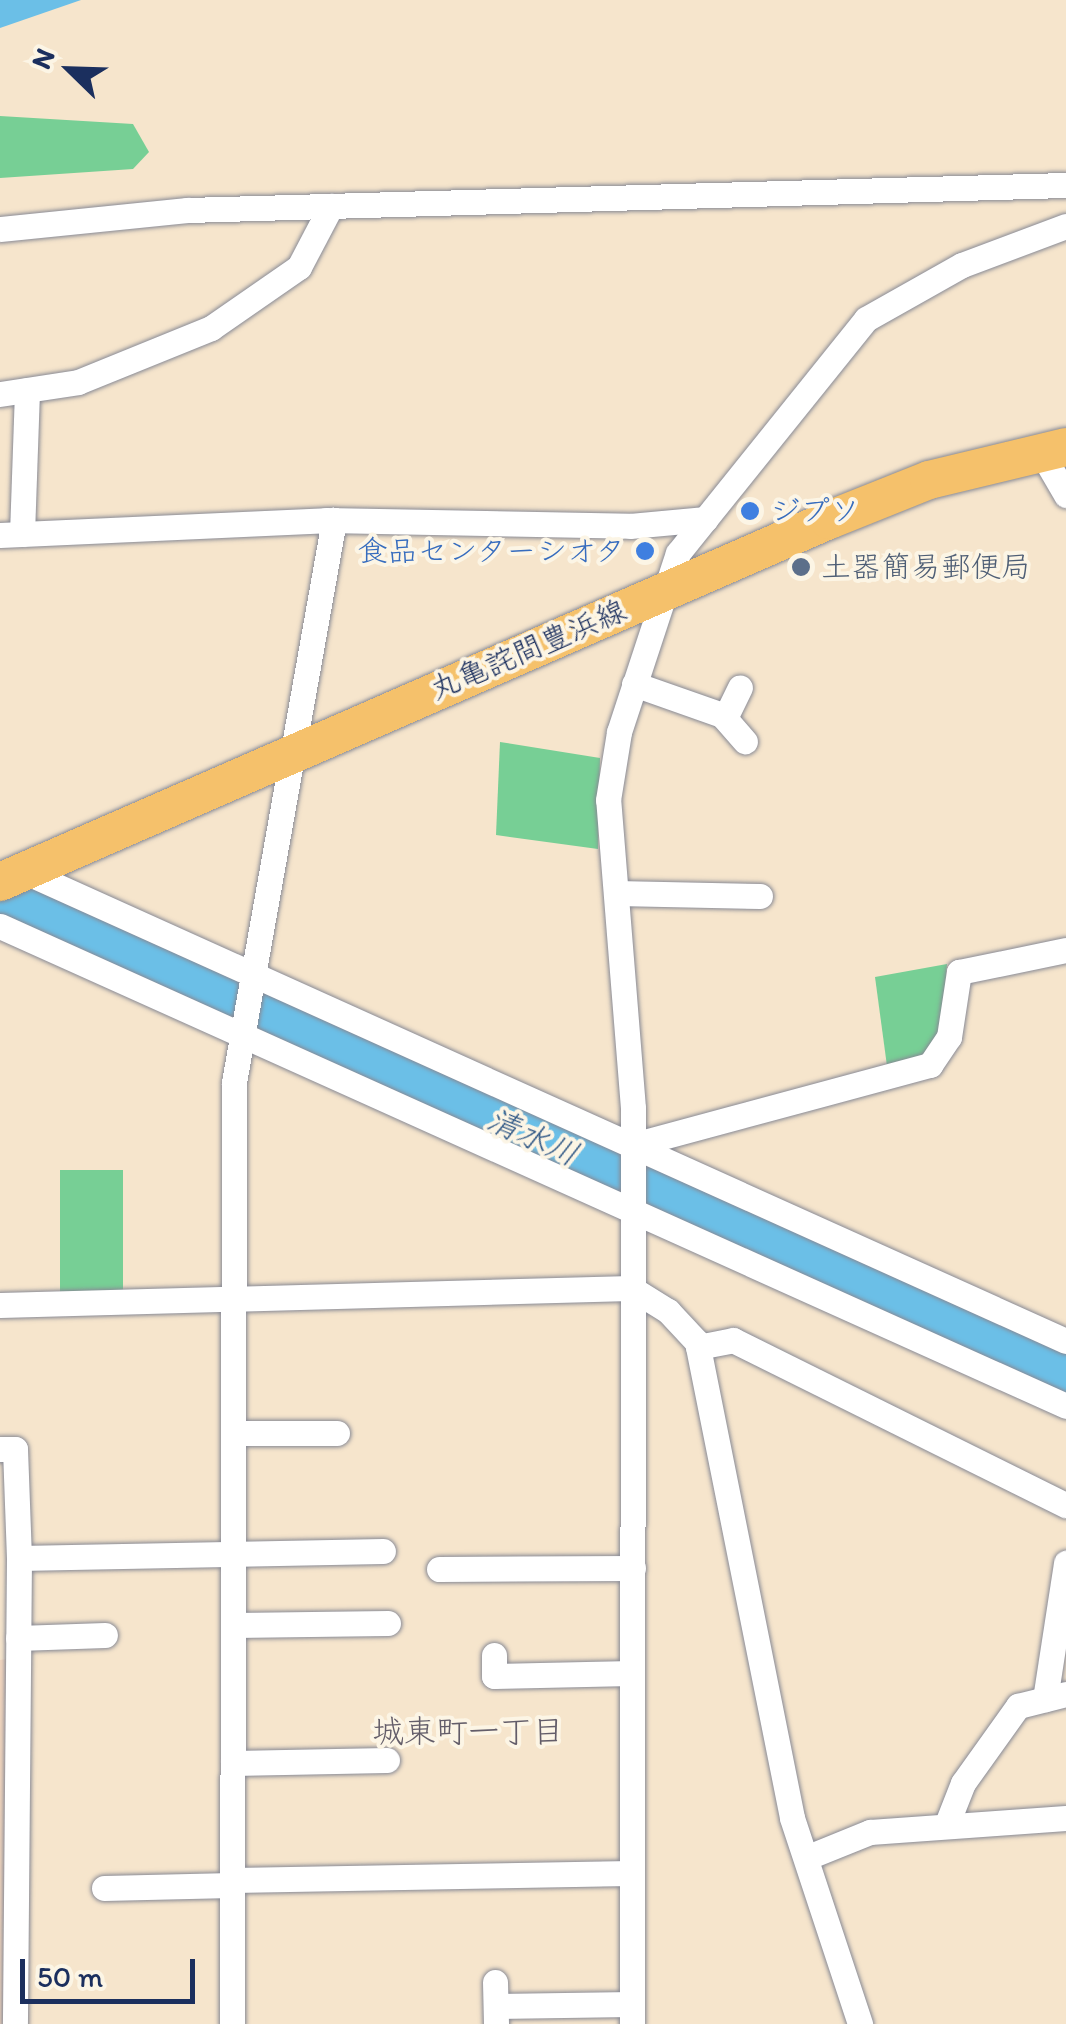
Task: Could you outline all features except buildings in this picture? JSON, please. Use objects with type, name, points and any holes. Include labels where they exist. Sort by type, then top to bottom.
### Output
[{"type":"main road","name":"丸亀詫間豊浜線","points":[[10,871],[929,480],[1053,450]]},
{"type":"street","points":[[0,229],[331,206],[1066,185]]},
{"type":"street","points":[[0,394],[78,382],[211,328],[298,267],[331,206]]},
{"type":"street","points":[[496,2004],[632,2014],[631,1288],[635,1216],[610,770],[662,592],[706,519],[866,319],[962,265],[1066,226]]},
{"type":"street","points":[[27,390],[11,534],[334,520],[630,526],[706,519]]},
{"type":"street","points":[[1053,450],[1066,495]]},
{"type":"street","points":[[232,2024],[234,1302],[241,1031],[334,520]]},
{"type":"street","points":[[634,684],[724,718],[745,741]]},
{"type":"street","points":[[724,718],[740,686]]},
{"type":"street","points":[[10,871],[250,973],[1066,1341]]},
{"type":"street","points":[[616,893],[760,896]]},
{"type":"street","points":[[0,926],[241,1031],[635,1216],[1066,1406]]},
{"type":"street","points":[[633,1145],[930,1065],[949,1037],[959,972],[1066,950]]},
{"type":"street","points":[[0,1304],[234,1302],[631,1288],[668,1311],[698,1347],[792,1818],[860,2024]]},
{"type":"street","points":[[698,1347],[734,1340],[1066,1505]]},
{"type":"street","points":[[234,1433],[337,1433]]},
{"type":"street","points":[[0,1449],[15,1449],[16,2024]]},
{"type":"street","points":[[18,1558],[235,1552],[337,1540],[383,1551]]},
{"type":"street","points":[[440,1569],[633,1568]]},
{"type":"street","points":[[948,1821],[1006,1703],[1056,1696],[1063,1579]]},
{"type":"street","points":[[234,1625],[388,1622]]},
{"type":"street","points":[[18,1638],[104,1636]]},
{"type":"street","points":[[494,1655],[494,1676],[632,1674]]},
{"type":"street","points":[[233,1763],[386,1760]]},
{"type":"street","points":[[808,1858],[870,1832],[948,1821],[1066,1818]]},
{"type":"street","points":[[104,1888],[632,1873]]},
{"type":"shaded area","points":[[7,1659],[6,2024],[0,2024],[0,1660]]},
{"type":"green space","points":[[0,116],[133,124],[149,152],[133,169],[0,178]]},
{"type":"green space","points":[[500,742],[600,758],[598,849],[496,835]]},
{"type":"green space","points":[[947,964],[941,1034],[926,1055],[887,1066],[875,977]]},
{"type":"green space","points":[[60,1170],[123,1170],[123,1294],[60,1294]]},
{"type":"water","points":[[0,0],[81,0],[0,28]]},
{"type":"waterway","name":"清水川","points":[[0,897],[1066,1377]]},
{"type":"place","name":"ジプソ","points":[[750,511]]},
{"type":"place","name":"食品センターシオタ","points":[[645,551]]},
{"type":"place","name":"土器簡易郵便局","points":[[801,567]]},
{"type":"district","name":"城東町一丁目","points":[[468,1731]]}]
